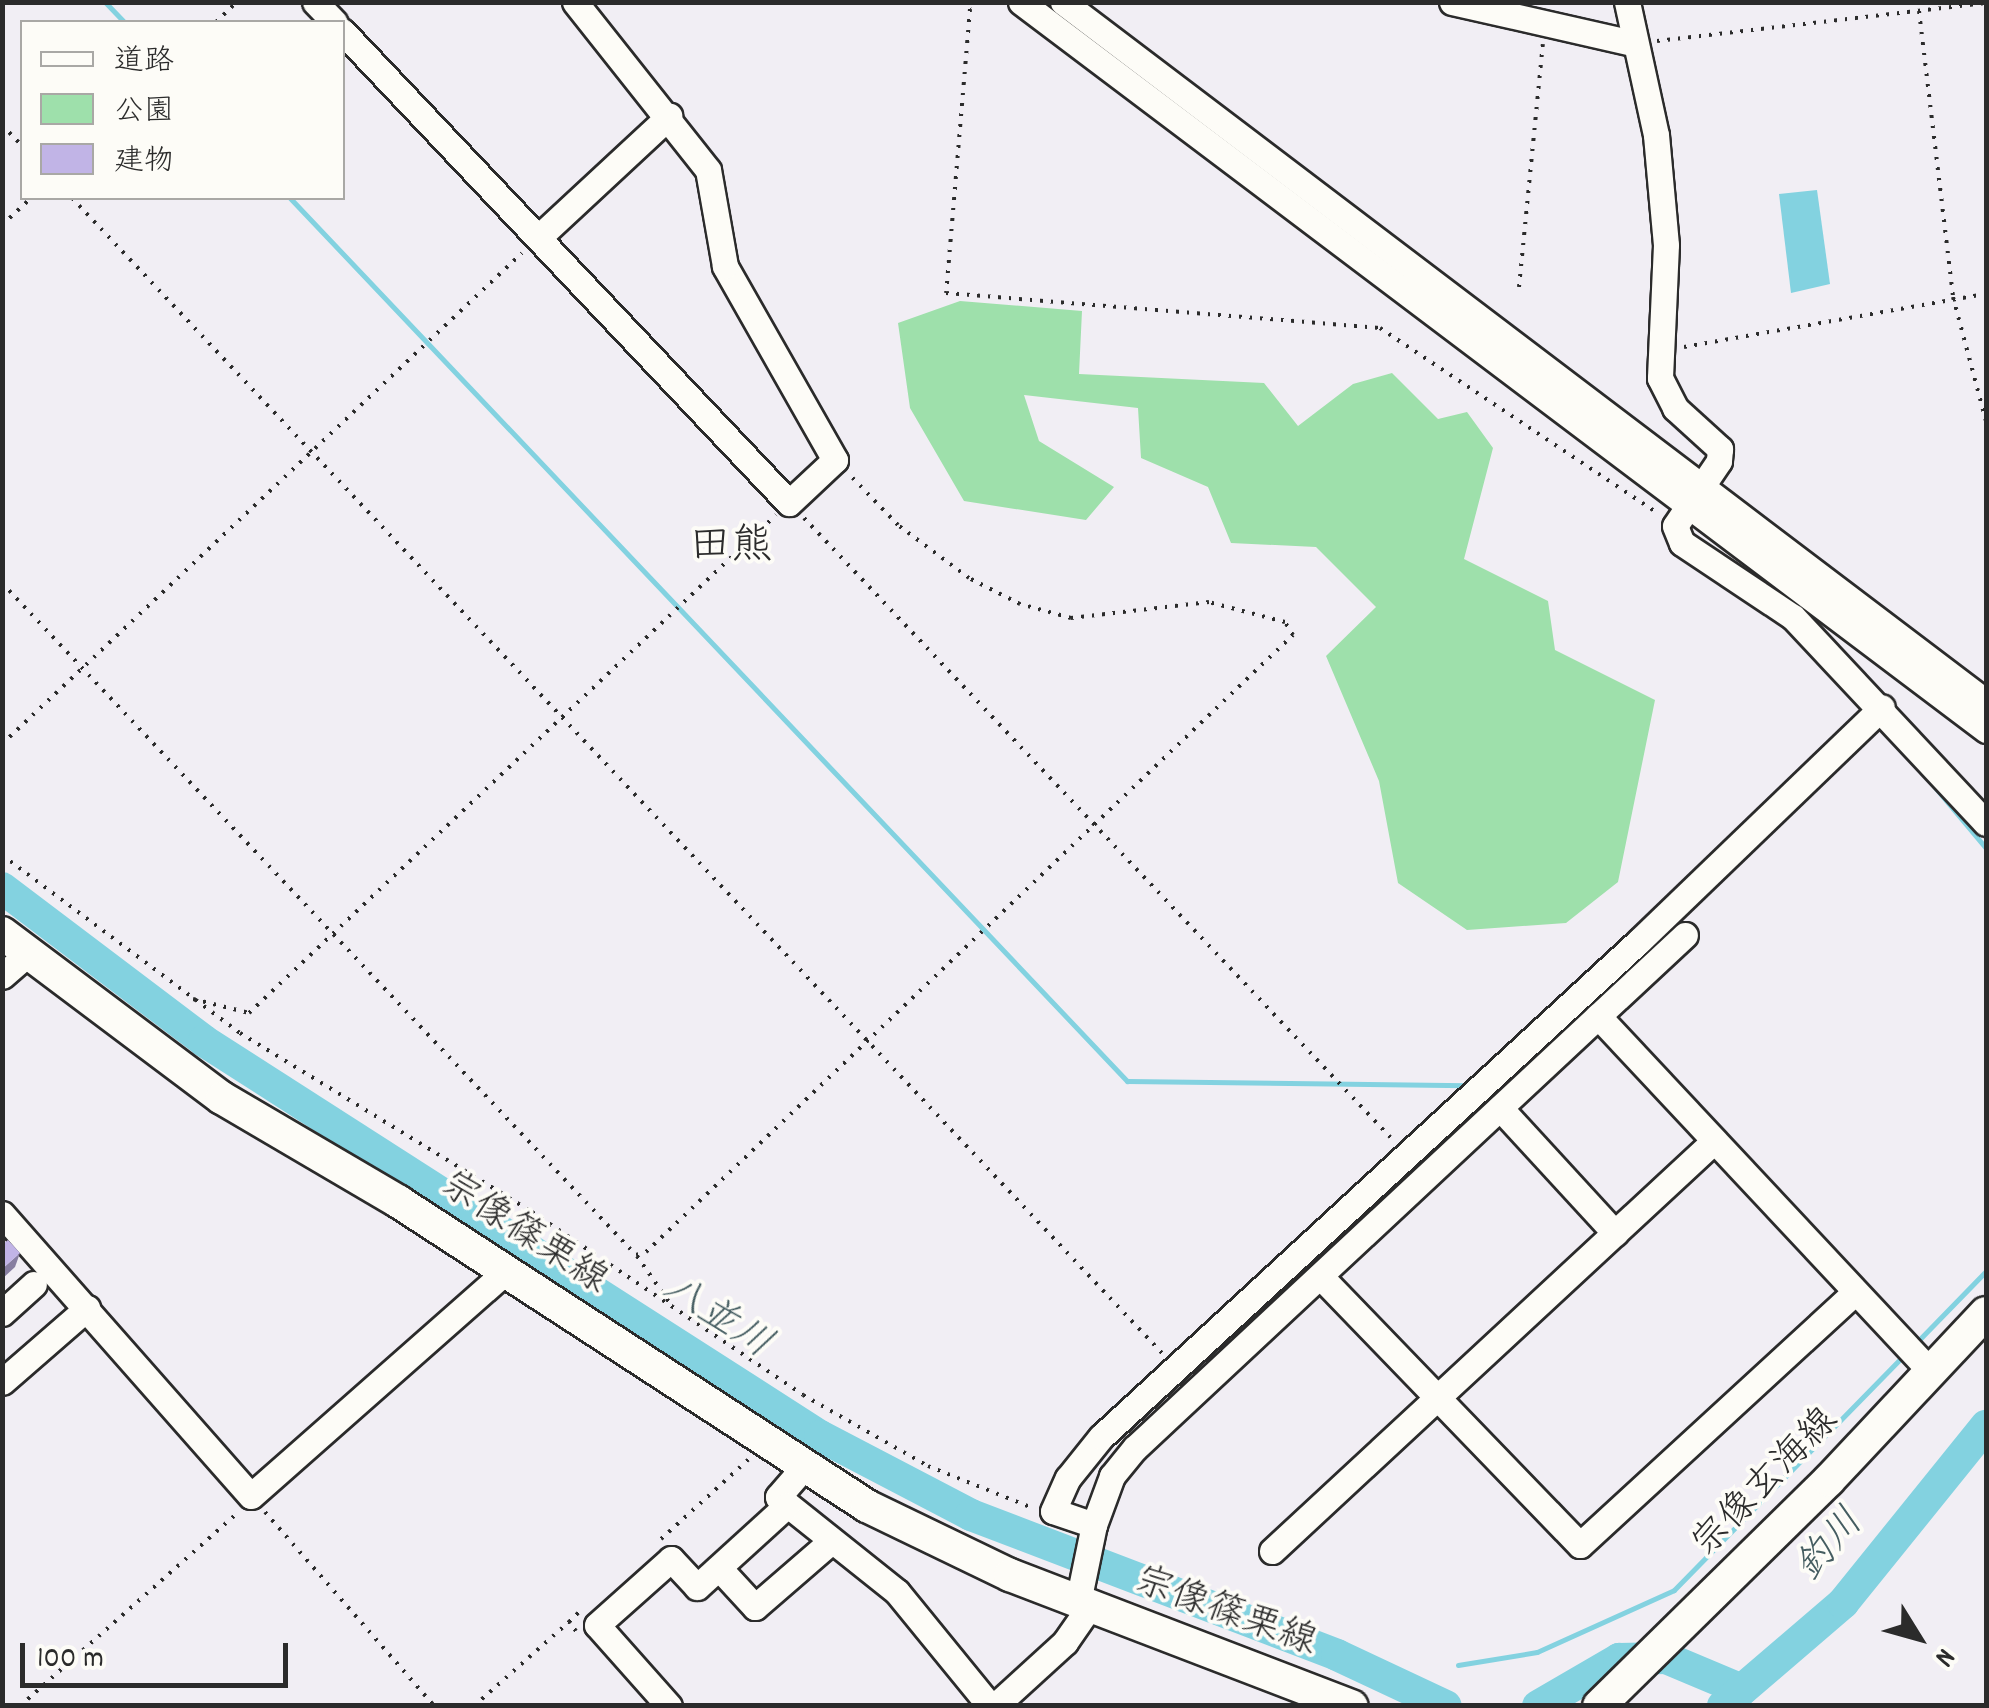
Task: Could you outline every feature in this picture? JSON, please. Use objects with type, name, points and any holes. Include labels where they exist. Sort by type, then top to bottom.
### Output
[{"type":"main road","name":"宗像篠栗線","points":[[15,943],[222,1098],[506,1270],[803,1468],[919,1534],[1352,1706]]},
{"type":"main road","name":"宗像玄海線","points":[[1605,1701],[1661,1649],[1916,1360],[1986,1312]]},
{"type":"street","points":[[345,34],[789,502],[835,460],[725,266],[708,170],[575,2]]},
{"type":"street","points":[[1021,2],[1683,516],[1986,730]]},
{"type":"street","points":[[1062,2],[1706,484],[1986,702]]},
{"type":"street","points":[[1452,2],[1632,43]]},
{"type":"street","points":[[1626,2],[1632,43],[1656,135],[1666,245],[1660,352],[1665,396],[1720,449],[1706,484],[1683,516]]},
{"type":"street","points":[[539,237],[669,116]]},
{"type":"street","points":[[1683,516],[1699,559],[1757,587],[1793,617],[1882,707],[1986,823]]},
{"type":"street","points":[[1092,1532],[1053,1511],[1078,1462],[1882,707]]},
{"type":"street","points":[[803,1468],[778,1497],[897,1592],[992,1706],[1066,1642],[1083,1599],[1092,1532],[1112,1476],[1135,1448],[1684,935]]},
{"type":"street","points":[[2,976],[15,943]]},
{"type":"street","points":[[1598,1016],[1916,1360]]},
{"type":"street","points":[[1500,1108],[1615,1232]]},
{"type":"street","points":[[1272,1551],[1714,1142]]},
{"type":"street","points":[[2,1214],[251,1496],[506,1270]]},
{"type":"street","points":[[1320,1276],[1580,1545],[1854,1293]]},
{"type":"street","points":[[2,1313],[34,1284]]},
{"type":"street","points":[[2,1382],[87,1308]]},
{"type":"street","points":[[669,1706],[598,1625],[671,1560],[697,1588],[786,1505]]},
{"type":"street","points":[[719,1568],[755,1607],[830,1542]]},
{"type":"path","points":[[218,20],[237,2]]},
{"type":"path","points":[[962,2],[970,9],[946,293],[1380,328],[1683,516]]},
{"type":"path","points":[[1632,43],[1986,2]]},
{"type":"path","points":[[1919,10],[1954,300],[1986,421]]},
{"type":"path","points":[[1519,287],[1544,24]]},
{"type":"path","points":[[2,125],[20,144]]},
{"type":"path","points":[[2,224],[29,200]]},
{"type":"path","points":[[74,200],[1176,1366]]},
{"type":"path","points":[[2,744],[539,237]]},
{"type":"path","points":[[1660,352],[1986,294]]},
{"type":"path","points":[[636,1254],[646,1252],[1290,641],[1292,626],[1209,602],[1070,618],[1020,604],[969,578],[898,524],[835,460]]},
{"type":"path","points":[[194,998],[249,1014],[789,502],[1406,1153]]},
{"type":"path","points":[[2,583],[636,1254],[671,1306]]},
{"type":"path","points":[[2,855],[194,998],[803,1394],[928,1466],[1058,1516]]},
{"type":"path","points":[[20,1706],[251,1496],[434,1706]]},
{"type":"path","points":[[474,1706],[569,1622]]},
{"type":"green space","points":[[960,301],[1082,311],[1079,374],[1264,383],[1298,426],[1353,384],[1392,373],[1438,419],[1467,412],[1493,448],[1464,559],[1548,601],[1555,650],[1655,700],[1618,882],[1566,923],[1467,930],[1398,883],[1379,781],[1326,656],[1376,607],[1316,547],[1231,543],[1208,487],[1141,458],[1138,408],[1024,395],[1039,441],[1114,487],[1086,520],[964,501],[910,408],[898,323]]},
{"type":"water","points":[[1817,190],[1830,284],[1791,293],[1779,194]]},
{"type":"building","points":[[8,1240],[20,1253],[2,1269],[2,1245]]},
{"type":"waterway","points":[[105,2],[122,20]]},
{"type":"waterway","points":[[292,200],[1127,1081],[1467,1085]]},
{"type":"waterway","points":[[1923,773],[1986,848]]},
{"type":"waterway","name":"八並川","points":[[2,888],[204,1041],[820,1436],[971,1515],[1337,1655],[1446,1706]]},
{"type":"waterway","points":[[1914,1345],[1986,1271]]},
{"type":"waterway","points":[[1458,1665],[1537,1652],[1674,1590],[1903,1356]]},
{"type":"waterway","name":"釣川","points":[[1723,1706],[1843,1603],[1986,1426]]},
{"type":"waterway","name":"八並川","points":[[1538,1706],[1619,1659],[1666,1658],[1742,1690]]},
{"type":"district","name":"田熊","points":[[731,549]]}]
